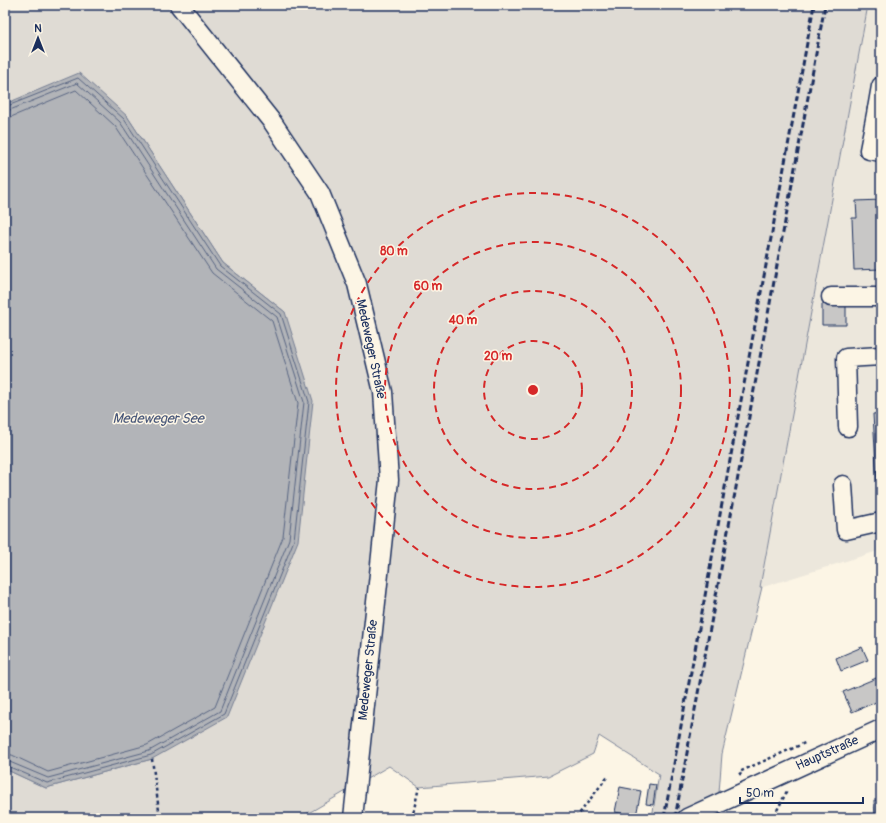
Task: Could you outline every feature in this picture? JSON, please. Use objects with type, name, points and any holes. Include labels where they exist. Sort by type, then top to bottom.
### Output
[{"type":"street","name":"Medeweger Straße","points":[[179,5],[273,123],[320,193],[357,284],[383,392],[389,480],[353,818]]},
{"type":"street","points":[[881,86],[879,110],[869,150],[881,152]]},
{"type":"street","points":[[831,298],[881,297]]},
{"type":"street","points":[[848,427],[846,358],[881,356]]},
{"type":"street","points":[[842,485],[846,530],[881,522]]},
{"type":"street","name":"Hauptstraße","points":[[687,818],[881,729]]},
{"type":"path","points":[[152,759],[160,818]]},
{"type":"path","points":[[576,818],[607,777]]},
{"type":"path","points":[[412,818],[419,788]]},
{"type":"shaded area","points":[[5,5],[868,5],[760,587],[762,587],[722,754],[717,818],[652,818],[659,774],[599,736],[593,754],[549,776],[419,787],[389,766],[312,811],[296,818],[5,818],[5,769],[46,788],[152,759],[285,312],[223,263],[127,116],[5,234]]},
{"type":"shaded area","points":[[868,5],[881,5],[881,550],[760,588]]},
{"type":"water","name":"Medeweger See","points":[[79,73],[127,116],[223,263],[285,312],[313,401],[298,541],[227,717],[152,759],[46,788],[5,769],[5,104]]},
{"type":"building","points":[[881,200],[881,269],[854,270],[852,218],[857,218],[856,201]]},
{"type":"building","points":[[822,304],[846,305],[846,325],[822,325]]},
{"type":"building","points":[[881,413],[881,501],[878,501],[873,414]]},
{"type":"building","points":[[862,647],[868,660],[841,671],[836,658]]},
{"type":"building","points":[[881,676],[881,700],[852,712],[843,692]]},
{"type":"building","points":[[649,784],[656,785],[653,805],[646,804]]},
{"type":"building","points":[[620,787],[641,791],[636,816],[615,812]]},
{"type":"building","points":[[874,800],[881,800],[881,818],[875,818]]},
{"type":"railway","points":[[664,818],[814,5]]},
{"type":"railway","points":[[675,818],[825,5]]}]
